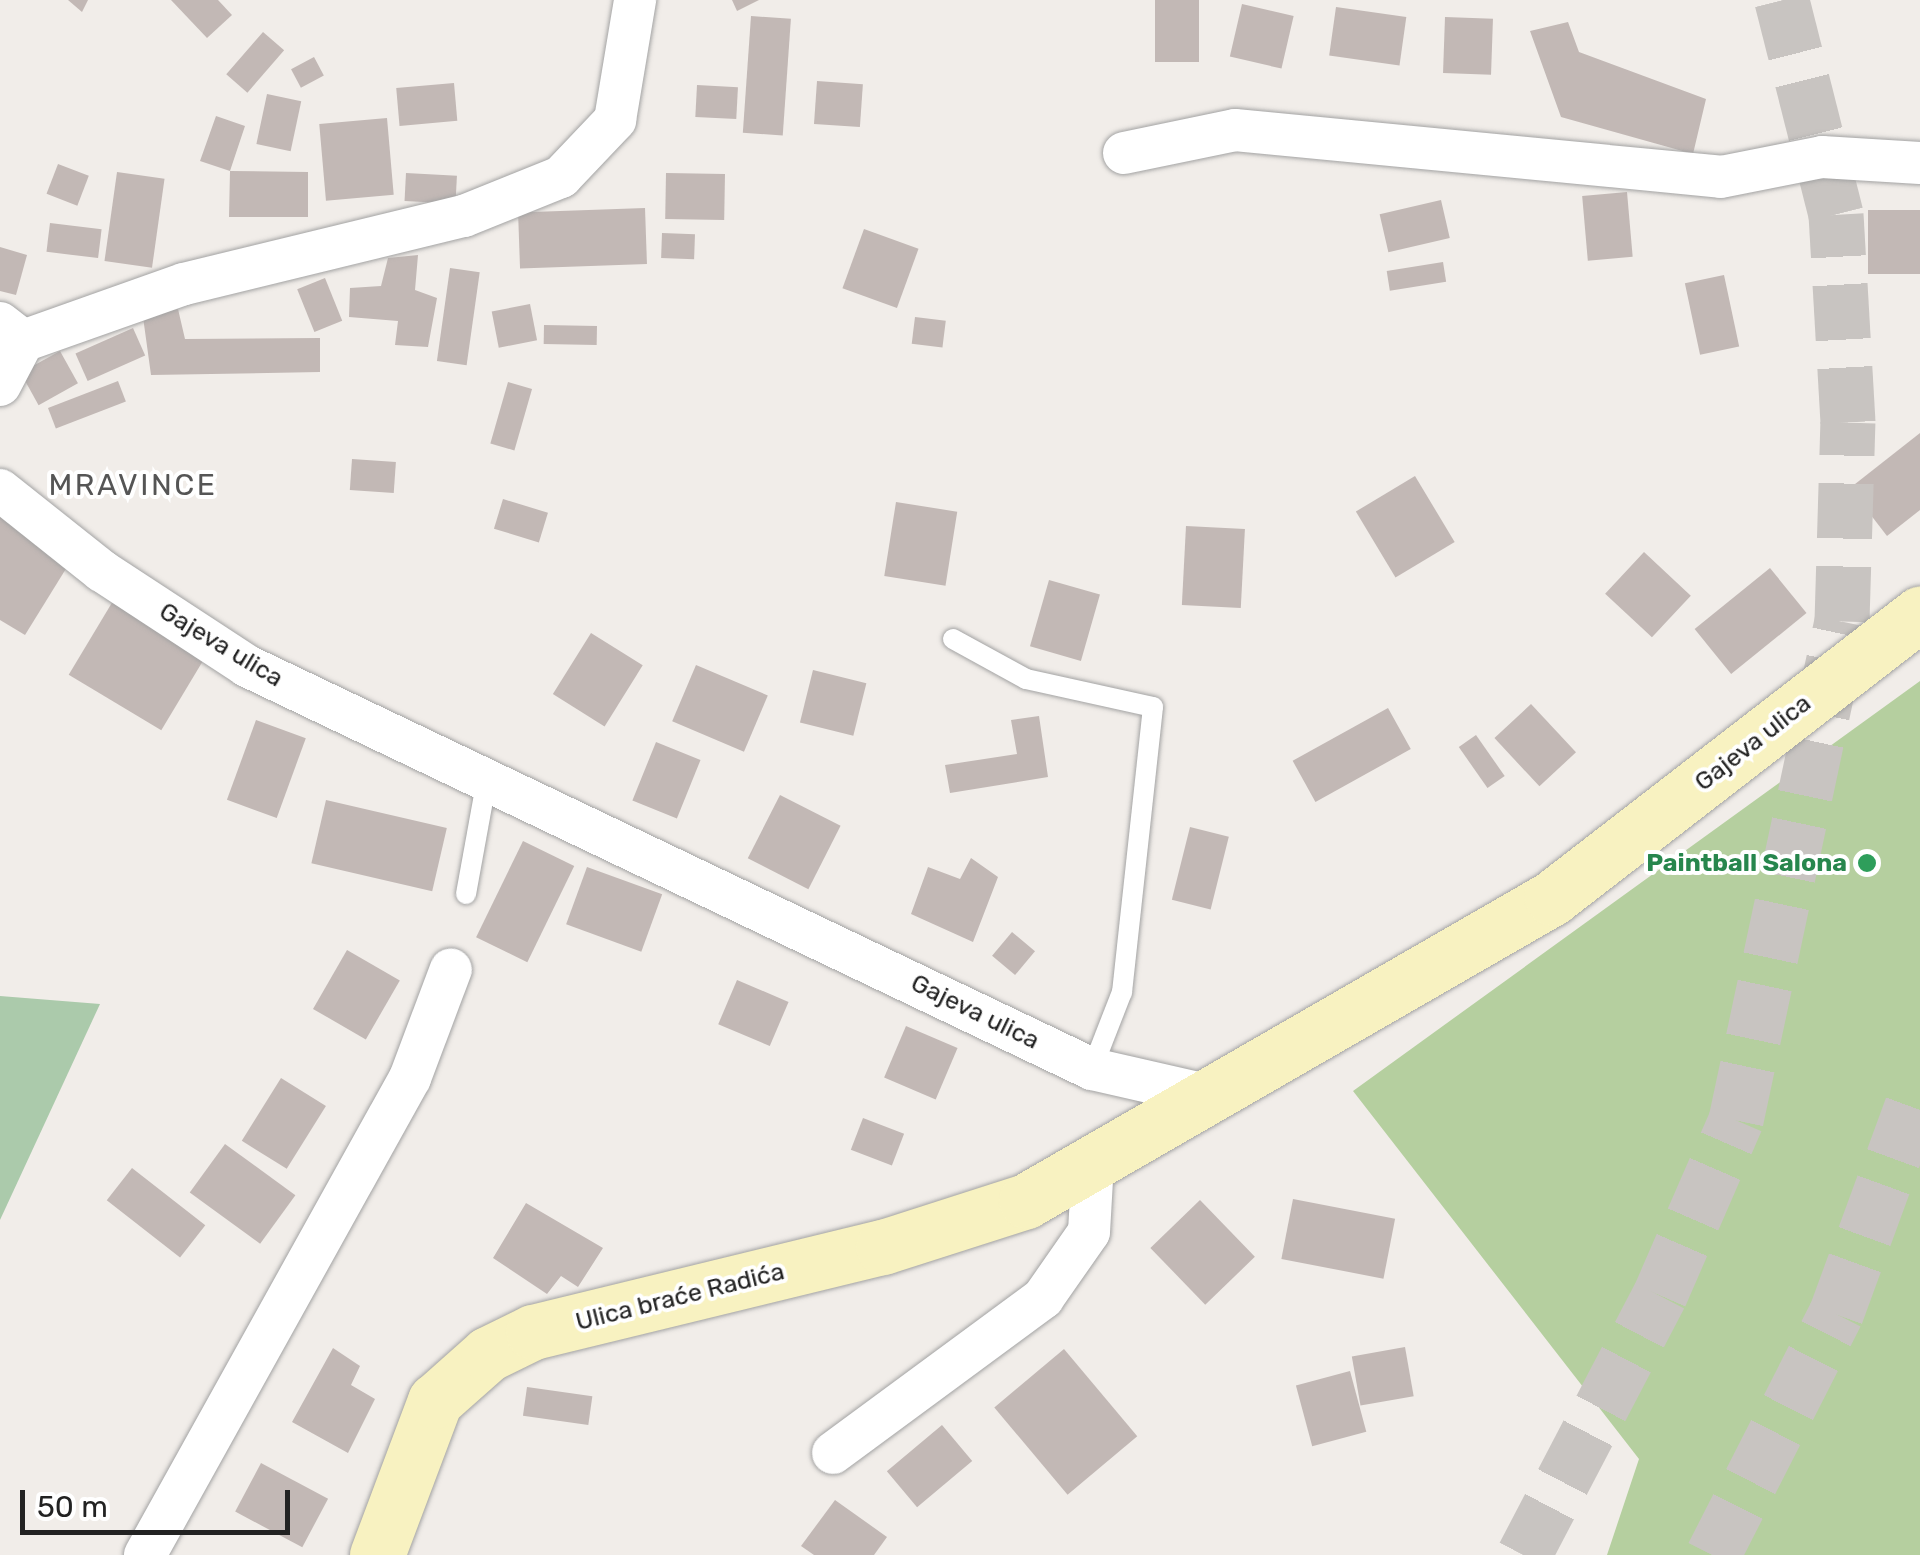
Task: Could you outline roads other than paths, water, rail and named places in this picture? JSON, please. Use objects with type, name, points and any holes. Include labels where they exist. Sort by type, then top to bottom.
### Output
[{"type":"main road","name":"Gajeva ulica","points":[[1211,1096],[1552,898],[1920,614]]},
{"type":"main road","name":"Ulica braće Radića","points":[[377,1555],[435,1401],[488,1354],[534,1332],[884,1248],[1026,1201],[1211,1096]]},
{"type":"street","points":[[0,385],[12,332],[184,284],[464,216],[561,178],[615,120],[635,0]]},
{"type":"street","points":[[1124,154],[1235,130],[1721,177],[1822,158],[1920,163]]},
{"type":"street","name":"Gajeva ulica","points":[[0,490],[247,666],[487,775],[1092,1069],[1211,1096]]},
{"type":"street","points":[[145,1555],[410,1078],[451,969]]},
{"type":"street","points":[[833,1453],[1042,1298],[1089,1232],[1093,1163]]},
{"type":"lane","points":[[954,639],[1026,680],[1153,707],[1122,992],[1092,1069]]},
{"type":"lane","points":[[466,894],[487,775]]},
{"type":"tunnel","points":[[1524,1555],[1660,1295],[1736,1120],[1842,621],[1848,422],[1836,214],[1782,0]]},
{"type":"tunnel","points":[[1713,1555],[1836,1314],[1920,1084]]},
{"type":"place","name":"Paintball Salona","points":[[1867,863]]},
{"type":"district","name":"MRAVINCE","points":[[133,485]]}]
